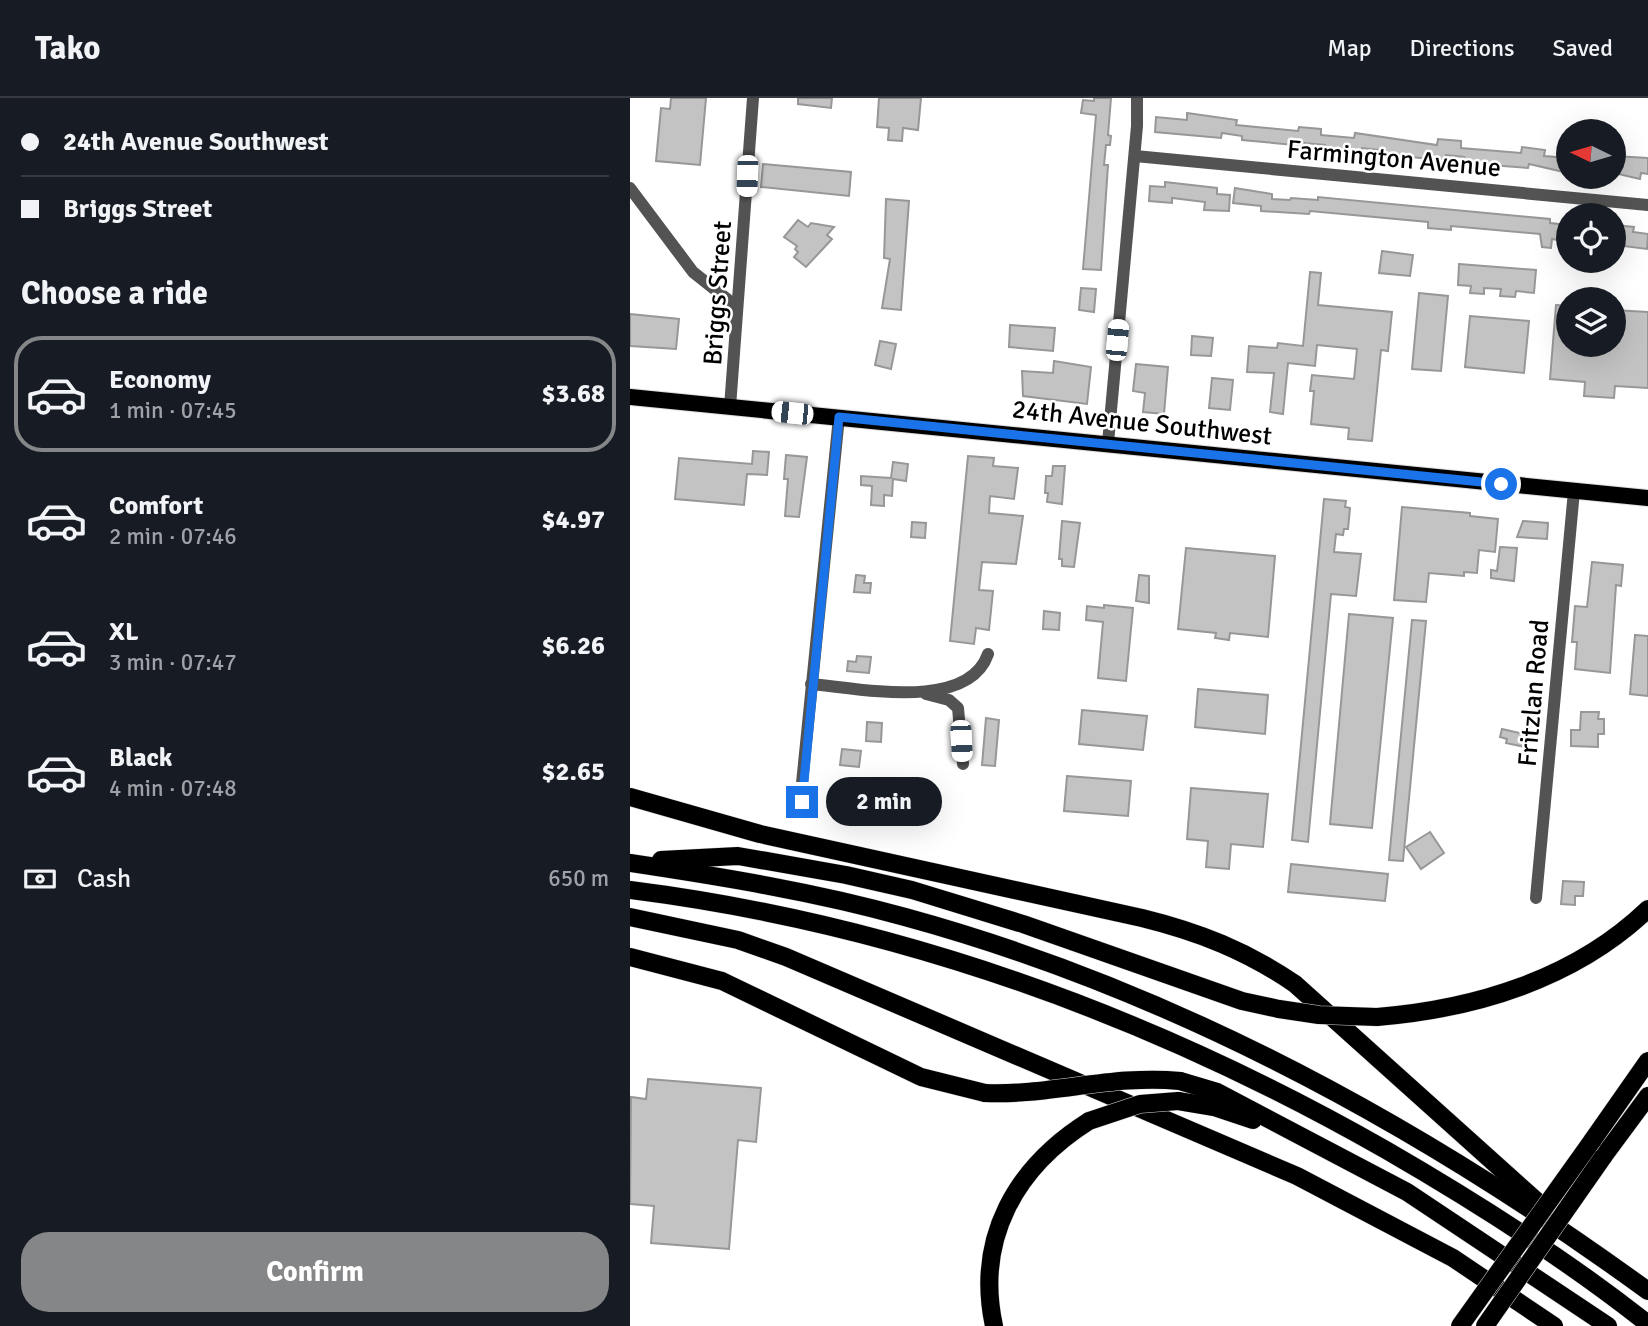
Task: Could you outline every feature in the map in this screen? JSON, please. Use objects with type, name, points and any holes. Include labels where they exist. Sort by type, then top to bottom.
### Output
[{"type":"highway","points":[[632,799],[760,834],[1188,930],[1226,943],[1260,960],[1295,984],[1588,1247]]},
{"type":"highway","points":[[630,862],[738,856],[846,874],[974,908],[1242,1000],[1319,1016],[1377,1017],[1461,1006],[1545,977],[1610,940],[1648,909]]},
{"type":"highway","points":[[630,862],[775,886],[906,917],[1009,949],[1138,997],[1213,1030],[1337,1092],[1477,1174],[1588,1247],[1648,1291]]},
{"type":"highway","points":[[630,890],[795,918],[938,954],[1074,1000],[1182,1045],[1270,1087],[1435,1178],[1564,1263],[1648,1324]]},
{"type":"highway","points":[[630,917],[716,934],[786,957],[1297,1176],[1453,1258],[1555,1326]]},
{"type":"highway","points":[[630,957],[722,981],[941,1085],[985,1093],[1010,1094],[1142,1079],[1180,1081],[1217,1092],[1356,1164],[1446,1216],[1608,1326]]},
{"type":"highway","points":[[1460,1326],[1648,1061]]},
{"type":"highway","points":[[1485,1326],[1648,1096]]},
{"type":"highway","points":[[994,1326],[989,1286],[1000,1222],[1009,1203],[1046,1152],[1089,1121],[1140,1104],[1178,1101],[1246,1117],[1356,1164]]},
{"type":"main road","name":"24th Avenue Southwest","points":[[630,397],[1648,498]]},
{"type":"street","name":"Briggs Street","points":[[730,407],[753,98]]},
{"type":"street","points":[[1108,443],[1135,156],[1137,98]]},
{"type":"street","name":"Farmington Avenue","points":[[1135,156],[1648,205]]},
{"type":"street","points":[[630,188],[693,272],[737,307]]},
{"type":"street","points":[[800,803],[839,417]]},
{"type":"street","name":"Fritzlan Road","points":[[1536,898],[1574,491]]},
{"type":"street","points":[[926,694],[973,676],[985,663],[988,654]]},
{"type":"street","points":[[811,684],[926,694],[949,700],[958,708],[963,764]]},
{"type":"building","points":[[671,98],[706,98],[700,165],[656,161],[661,108],[670,109]]},
{"type":"building","points":[[798,98],[832,98],[831,108],[798,104]]},
{"type":"building","points":[[879,98],[921,98],[918,130],[903,128],[902,141],[888,140],[889,128],[877,127]]},
{"type":"building","points":[[1094,98],[1111,98],[1108,135],[1111,136],[1110,145],[1106,145],[1104,165],[1108,165],[1101,270],[1083,269],[1096,115],[1081,113],[1083,100],[1094,101]]},
{"type":"building","points":[[1187,113],[1237,120],[1236,125],[1298,131],[1299,127],[1321,129],[1321,135],[1354,138],[1355,133],[1437,145],[1438,139],[1461,141],[1461,148],[1521,153],[1522,147],[1545,150],[1544,156],[1556,157],[1556,170],[1529,164],[1528,168],[1464,163],[1464,157],[1446,155],[1445,160],[1380,154],[1380,150],[1362,148],[1362,152],[1325,150],[1325,145],[1305,143],[1305,146],[1242,140],[1242,136],[1222,133],[1221,138],[1155,132],[1156,117],[1187,120]]},
{"type":"building","points":[[1626,157],[1648,158],[1648,174],[1641,173],[1640,179],[1626,176]]},
{"type":"building","points":[[763,164],[851,172],[849,196],[761,187]]},
{"type":"building","points":[[1165,182],[1217,188],[1217,194],[1230,195],[1229,211],[1204,210],[1205,202],[1172,198],[1172,203],[1149,201],[1150,186],[1165,187]]},
{"type":"building","points":[[1235,188],[1272,194],[1272,199],[1318,200],[1318,197],[1550,219],[1550,223],[1556,224],[1556,240],[1552,239],[1551,248],[1542,247],[1540,234],[1451,226],[1451,230],[1428,228],[1428,222],[1310,211],[1309,214],[1261,211],[1261,206],[1233,203]]},
{"type":"building","points":[[886,199],[909,201],[901,310],[882,308],[890,259],[884,258]]},
{"type":"building","points":[[798,220],[808,227],[811,223],[834,227],[827,235],[832,239],[806,267],[794,257],[798,252],[795,249],[797,246],[784,237]]},
{"type":"building","points":[[1626,226],[1634,227],[1633,232],[1648,234],[1647,249],[1626,246]]},
{"type":"building","points":[[1382,251],[1413,255],[1410,276],[1379,273]]},
{"type":"building","points":[[1459,264],[1536,270],[1534,293],[1516,291],[1515,297],[1500,296],[1501,289],[1484,288],[1484,294],[1470,293],[1471,286],[1458,285]]},
{"type":"building","points":[[1310,272],[1321,273],[1318,305],[1392,312],[1388,351],[1381,350],[1372,441],[1348,439],[1349,428],[1311,424],[1314,391],[1310,391],[1312,375],[1354,379],[1357,349],[1317,345],[1315,366],[1288,363],[1283,414],[1270,412],[1274,373],[1247,372],[1249,346],[1277,348],[1278,343],[1303,346]]},
{"type":"building","points":[[1081,288],[1096,289],[1094,312],[1079,310]]},
{"type":"building","points":[[1419,293],[1448,296],[1441,371],[1412,369]]},
{"type":"building","points":[[1556,305],[1556,357],[1626,357],[1626,311],[1648,312],[1648,388],[1615,386],[1614,398],[1584,396],[1585,382],[1550,379]]},
{"type":"building","points":[[630,314],[679,319],[676,349],[630,346]]},
{"type":"building","points":[[1470,316],[1529,321],[1524,373],[1465,367]]},
{"type":"building","points":[[1010,325],[1055,328],[1053,351],[1009,347]]},
{"type":"building","points":[[1192,336],[1213,338],[1211,356],[1191,355]]},
{"type":"building","points":[[880,341],[896,344],[891,369],[875,365]]},
{"type":"building","points":[[1054,361],[1091,367],[1087,404],[1023,396],[1022,371],[1053,373]]},
{"type":"building","points":[[1136,364],[1168,367],[1164,414],[1143,412],[1145,393],[1133,391]]},
{"type":"building","points":[[1212,378],[1233,380],[1230,410],[1209,408]]},
{"type":"building","points":[[753,451],[769,452],[767,475],[747,474],[744,505],[675,499],[679,458],[752,464]]},
{"type":"building","points":[[786,455],[807,457],[799,517],[785,516],[788,479],[784,479]]},
{"type":"building","points":[[968,456],[994,458],[993,466],[1018,468],[1014,499],[990,496],[989,513],[1023,516],[1016,564],[982,562],[979,590],[993,591],[989,630],[976,628],[974,644],[950,641]]},
{"type":"building","points":[[893,462],[908,464],[906,481],[893,479],[892,496],[884,495],[884,506],[871,505],[872,486],[861,485],[861,476],[891,478]]},
{"type":"building","points":[[1053,466],[1065,466],[1062,504],[1047,502],[1046,476],[1052,476]]},
{"type":"building","points":[[1324,499],[1346,501],[1345,507],[1350,508],[1348,529],[1344,529],[1343,535],[1336,534],[1334,552],[1361,554],[1356,596],[1331,594],[1308,842],[1292,840]]},
{"type":"building","points":[[1402,507],[1470,513],[1470,516],[1498,519],[1495,552],[1479,550],[1477,573],[1464,572],[1464,576],[1429,573],[1426,602],[1394,600]]},
{"type":"building","points":[[1062,521],[1080,523],[1074,567],[1062,566],[1062,559],[1059,559]]},
{"type":"building","points":[[1523,521],[1548,523],[1547,539],[1517,537]]},
{"type":"building","points":[[912,522],[926,523],[925,538],[911,537]]},
{"type":"building","points":[[1500,547],[1517,548],[1514,581],[1491,578],[1491,570],[1497,571]]},
{"type":"building","points":[[1186,548],[1275,556],[1268,637],[1230,633],[1229,640],[1215,638],[1216,633],[1178,629]]},
{"type":"building","points":[[1592,562],[1623,565],[1621,586],[1616,585],[1610,673],[1575,669],[1577,642],[1572,642],[1575,606],[1587,607]]},
{"type":"building","points":[[856,575],[865,576],[864,583],[871,583],[870,593],[854,592]]},
{"type":"building","points":[[1139,575],[1149,576],[1149,603],[1136,601]]},
{"type":"building","points":[[1104,605],[1133,608],[1126,681],[1098,678],[1103,622],[1086,620],[1087,606],[1104,608]]},
{"type":"building","points":[[1044,611],[1060,613],[1059,630],[1043,629]]},
{"type":"building","points":[[1349,614],[1393,618],[1372,828],[1330,824]]},
{"type":"building","points":[[1412,620],[1426,621],[1403,861],[1389,860]]},
{"type":"building","points":[[1635,635],[1648,636],[1648,696],[1630,694]]},
{"type":"building","points":[[857,656],[871,657],[869,673],[847,671],[848,661],[856,662]]},
{"type":"building","points":[[1198,689],[1268,695],[1265,734],[1195,727]]},
{"type":"building","points":[[1082,710],[1147,716],[1143,750],[1079,744]]},
{"type":"building","points":[[1581,712],[1599,712],[1598,719],[1604,719],[1604,734],[1598,734],[1598,747],[1571,746],[1571,730],[1580,730]]},
{"type":"building","points":[[986,718],[999,720],[995,766],[982,765]]},
{"type":"building","points":[[867,722],[882,723],[881,742],[866,741]]},
{"type":"building","points":[[1502,729],[1528,735],[1525,747],[1506,743],[1507,739],[1500,737]]},
{"type":"building","points":[[842,749],[861,751],[859,767],[840,765]]},
{"type":"building","points":[[1067,776],[1131,781],[1128,816],[1064,811]]},
{"type":"building","points":[[1191,788],[1268,794],[1263,847],[1231,844],[1229,869],[1206,867],[1208,841],[1187,839]]},
{"type":"building","points":[[1430,832],[1444,853],[1421,869],[1406,847]]},
{"type":"building","points":[[1291,864],[1388,874],[1385,901],[1288,892]]},
{"type":"building","points":[[1563,881],[1584,882],[1583,896],[1575,896],[1575,905],[1561,904]]},
{"type":"building","points":[[648,1079],[761,1088],[756,1142],[738,1140],[729,1249],[651,1243],[654,1206],[630,1204],[631,1097],[646,1099]]},
{"type":"route","points":[[802,802],[816,633],[839,417],[1501,484]]}]
